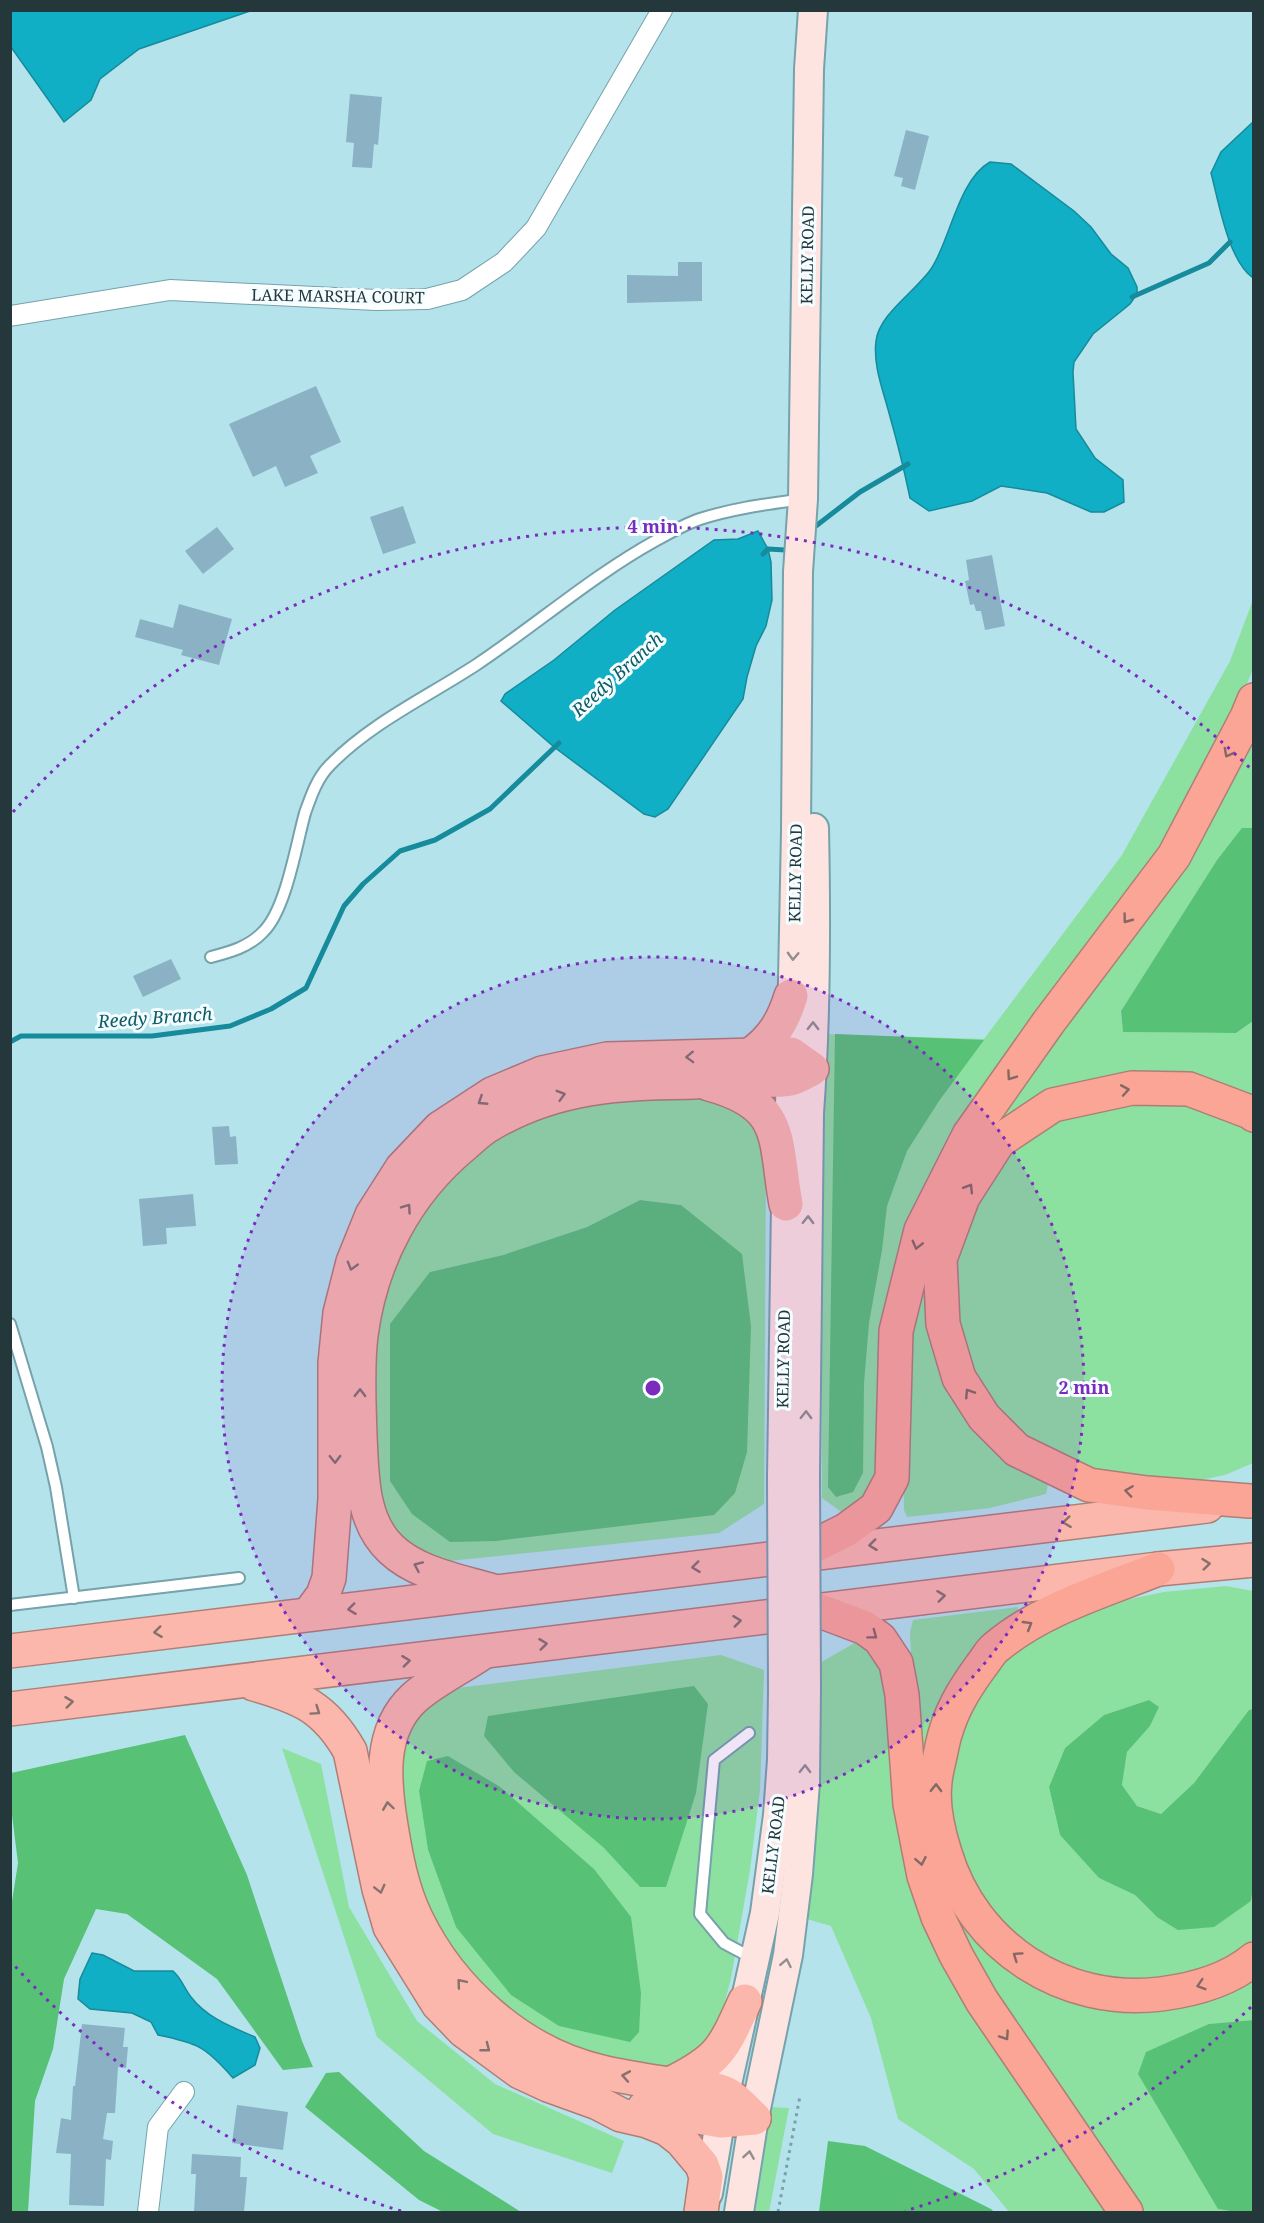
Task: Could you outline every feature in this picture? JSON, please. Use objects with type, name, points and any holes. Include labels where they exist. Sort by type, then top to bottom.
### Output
[{"type":"highway","points":[[796,1555],[846,1530],[876,1508],[892,1478],[896,1331],[921,1230],[969,1135],[1048,1023],[1174,856],[1254,700]]},
{"type":"highway","points":[[750,1055],[765,1045],[778,1029],[791,996]]},
{"type":"highway","points":[[309,1614],[323,1595],[329,1578],[335,1499],[335,1364],[340,1313],[353,1262],[372,1215],[402,1168],[440,1128],[492,1095],[542,1073],[607,1059],[750,1055],[798,1067]]},
{"type":"highway","points":[[493,1591],[410,1563],[390,1549],[375,1525],[366,1503],[362,1478],[360,1337],[368,1298],[387,1242],[404,1212],[447,1159],[488,1126],[526,1106],[563,1094],[613,1084],[698,1082],[719,1077],[798,1067]]},
{"type":"highway","points":[[698,1082],[745,1097],[764,1112],[779,1148],[780,1174],[786,1204]]},
{"type":"highway","points":[[1252,1500],[1147,1493],[1089,1485],[1017,1450],[984,1417],[959,1378],[943,1324],[940,1259],[963,1197],[999,1141],[1053,1105],[1132,1088],[1189,1089],[1254,1115]]},
{"type":"highway","points":[[10,1651],[1252,1500]]},
{"type":"highway","points":[[10,1709],[1158,1569],[1254,1560]]},
{"type":"highway","points":[[1158,1569],[1072,1603],[1027,1625],[993,1649],[961,1694],[946,1730],[934,1784],[938,1830],[951,1873],[974,1915],[1003,1947],[1042,1974],[1094,1992],[1140,1997],[1179,1992],[1214,1981],[1254,1959]]},
{"type":"highway","points":[[820,1611],[865,1628],[880,1639],[896,1663],[902,1695],[910,1804],[924,1876],[938,1917],[982,2001],[1126,2212]]},
{"type":"highway","points":[[485,1651],[413,1698],[400,1716],[389,1739],[386,1758],[386,1799],[395,1854],[416,1918],[461,1985],[494,2019],[517,2034],[569,2062],[602,2072],[669,2084],[754,2118]]},
{"type":"highway","points":[[244,1681],[291,1695],[322,1713],[339,1731],[350,1751],[379,1889],[390,1927],[438,2004],[464,2031],[520,2072],[598,2103],[621,2115],[647,2121],[667,2129],[681,2140],[702,2165],[706,2177],[703,2212]]},
{"type":"highway","points":[[669,2084],[692,2073],[711,2060],[722,2048],[745,2001]]},
{"type":"highway","points":[[598,2103],[723,2107]]},
{"type":"main road","name":"KELLY ROAD","points":[[793,1476],[809,1113],[798,1067],[791,996],[796,831],[798,572],[803,499],[809,69],[813,10]]},
{"type":"main road","name":"KELLY ROAD","points":[[739,2212],[754,2118],[788,1955],[798,1874],[805,1783],[794,1689],[793,1476],[786,1204],[816,890],[810,611],[803,499]]},
{"type":"main road","name":"KELLY ROAD","points":[[703,2212],[765,1913],[778,1815],[782,1760],[794,1689]]},
{"type":"street","name":"LAKE MARSHA COURT","points":[[10,316],[170,290],[376,300],[427,299],[462,290],[504,262],[536,228],[662,10]]},
{"type":"street","points":[[148,2212],[158,2127],[184,2092]]},
{"type":"lane","points":[[211,957],[234,951],[250,943],[264,932],[283,898],[303,822],[317,783],[330,765],[382,722],[505,645],[622,559],[698,520],[739,508],[803,499]]},
{"type":"lane","points":[[10,1324],[47,1447],[56,1487],[74,1598]]},
{"type":"lane","points":[[10,1605],[239,1578]]},
{"type":"lane","points":[[749,1733],[714,1760],[700,1914],[724,1943],[754,1959]]},
{"type":"path","points":[[778,2212],[800,2096]]},
{"type":"green space","points":[[1253,600],[1253,669],[1222,744],[1160,852],[950,1145],[879,1472],[868,1501],[843,1513],[822,1498],[821,1034],[984,1039],[1122,855],[1230,661]]},
{"type":"green space","points":[[1253,727],[1253,828],[1242,829],[1217,860],[1121,1011],[1123,1032],[1236,1033],[1253,1021],[1253,1106],[1157,1075],[986,1144],[1002,1103]]},
{"type":"green space","points":[[1242,828],[1253,828],[1253,1021],[1236,1033],[1123,1032],[1121,1011],[1217,860]]},
{"type":"green space","points":[[835,1034],[984,1040],[939,1101],[907,1151],[887,1206],[869,1323],[864,1383],[863,1473],[853,1492],[836,1497],[828,1487]]},
{"type":"green space","points":[[710,1096],[762,1127],[766,1162],[764,1504],[719,1533],[449,1561],[417,1554],[394,1535],[371,1473],[371,1340],[404,1231],[441,1183],[484,1148],[533,1118],[585,1103]],"holes":[[[640,1200],[681,1205],[709,1228],[430,1272],[503,1255],[587,1227]]]},
{"type":"green space","points":[[1097,1103],[1206,1106],[1245,1126],[1253,1134],[1253,1463],[1225,1475],[1200,1480],[1150,1482],[1063,1467],[991,1412],[951,1323],[959,1226],[1008,1149],[1048,1120]]},
{"type":"green space","points":[[640,1200],[681,1205],[742,1254],[751,1326],[747,1452],[735,1493],[714,1515],[496,1541],[450,1542],[412,1514],[390,1481],[390,1324],[430,1272],[503,1255],[587,1227]]},
{"type":"green space","points":[[918,1275],[929,1277],[928,1308],[1031,1475],[1048,1484],[1046,1494],[990,1508],[907,1517],[904,1510],[902,1378]]},
{"type":"green space","points":[[1226,1586],[1253,1591],[1253,1709],[1249,1710],[1194,1783],[1161,1814],[1137,1806],[1122,1785],[1127,1752],[1150,1726],[1159,1707],[1149,1700],[1104,1715],[1065,1748],[1049,1787],[1060,1835],[1099,1878],[1135,1895],[1157,1917],[1251,1902],[1253,1887],[1253,1945],[1190,1980],[1091,1980],[1003,1933],[970,1890],[944,1799],[948,1752],[995,1661],[1091,1607],[1164,1592]]},
{"type":"green space","points":[[1018,1607],[1018,1614],[917,1778],[910,1632],[913,1620]]},
{"type":"green space","points":[[858,1641],[886,1668],[913,1875],[1113,2212],[1009,2212],[974,2169],[898,2119],[871,2018],[831,1926],[800,1917],[818,1664]]},
{"type":"green space","points":[[721,1655],[764,1670],[760,1790],[750,1870],[731,1978],[715,2041],[691,2061],[662,2070],[625,2065],[558,2043],[495,2004],[452,1955],[426,1912],[395,1784],[403,1739],[422,1708],[449,1689]],"holes":[[[448,1756],[499,1786],[594,1869],[456,1927],[428,1850],[419,1791]],[[603,1847],[666,1887],[640,1887]]]},
{"type":"green space","points":[[694,1686],[708,1704],[696,1793],[666,1887],[640,1887],[603,1847],[514,1772],[484,1736],[488,1716]]},
{"type":"green space","points":[[1149,1700],[1159,1707],[1150,1726],[1127,1752],[1122,1785],[1137,1806],[1161,1814],[1194,1783],[1249,1710],[1253,1709],[1253,1887],[1251,1901],[1214,1927],[1178,1930],[1157,1917],[1135,1895],[1099,1878],[1060,1835],[1049,1787],[1065,1748],[1104,1715]]},
{"type":"green space","points":[[185,1735],[247,1875],[302,2041],[313,2067],[283,2070],[217,1979],[127,1914],[96,1909],[64,1979],[53,2049],[35,2101],[28,2212],[11,2212],[10,1914],[18,1863],[11,1807],[11,1773]]},
{"type":"green space","points":[[282,1748],[321,1764],[349,1907],[417,2021],[495,2084],[624,2141],[612,2173],[493,2134],[377,2037]]},
{"type":"green space","points":[[448,1756],[499,1786],[594,1869],[631,1917],[641,1993],[639,2032],[630,2042],[559,2026],[511,1995],[456,1927],[428,1850],[419,1791],[427,1761]]},
{"type":"green space","points":[[958,1911],[1085,2001],[1253,1972],[1253,2020],[1209,2024],[1218,2209],[1236,2212],[1142,2212],[1043,2072],[950,1915]]},
{"type":"green space","points":[[1253,2020],[1253,2212],[1236,2212],[1218,2209],[1138,2074],[1146,2052],[1209,2024]]},
{"type":"green space","points":[[339,2072],[424,2151],[521,2212],[443,2212],[419,2200],[305,2107],[326,2073]]},
{"type":"green space","points":[[771,2107],[789,2108],[769,2212],[755,2212]]},
{"type":"green space","points":[[828,2141],[865,2146],[994,2212],[819,2212]]},
{"type":"water","points":[[10,11],[250,11],[139,49],[100,79],[91,100],[64,122],[11,47]]},
{"type":"water","points":[[1253,122],[1253,278],[1244,270],[1231,245],[1211,173],[1221,152]]},
{"type":"water","points":[[990,162],[1011,164],[1074,211],[1091,227],[1111,254],[1128,268],[1137,287],[1137,294],[1130,304],[1093,334],[1074,362],[1076,429],[1095,458],[1123,480],[1124,502],[1104,512],[1091,512],[1047,493],[1001,486],[972,501],[929,511],[910,498],[879,378],[876,341],[884,321],[931,269],[962,196],[979,171]]},
{"type":"water","points":[[758,531],[768,549],[771,562],[772,600],[766,626],[756,646],[743,699],[668,809],[655,817],[644,814],[554,747],[501,701],[505,694],[554,660],[615,610],[714,540],[738,539]]},
{"type":"water","points":[[92,1953],[103,1955],[134,1971],[173,1971],[191,1997],[205,2011],[220,2021],[255,2037],[260,2048],[255,2065],[233,2078],[216,2059],[200,2048],[158,2035],[151,2022],[132,2013],[90,2009],[78,1999],[80,1979]]},
{"type":"building","points":[[350,94],[382,97],[378,145],[374,144],[372,168],[352,167],[354,143],[346,142]]},
{"type":"building","points":[[906,130],[929,136],[915,190],[901,186],[903,178],[894,176]]},
{"type":"building","points":[[678,262],[702,262],[702,301],[627,303],[627,275],[678,276]]},
{"type":"building","points":[[316,386],[341,442],[310,456],[318,473],[285,487],[276,466],[253,477],[229,424]]},
{"type":"building","points":[[403,506],[416,543],[383,554],[370,517]]},
{"type":"building","points":[[217,527],[234,549],[203,574],[185,551]]},
{"type":"building","points":[[992,555],[1005,626],[985,630],[981,611],[976,611],[974,604],[970,605],[965,581],[969,580],[966,560]]},
{"type":"building","points":[[179,604],[232,619],[219,665],[181,655],[183,650],[135,637],[140,619],[173,628]]},
{"type":"building","points":[[171,959],[181,979],[143,997],[133,976]]},
{"type":"building","points":[[229,1126],[230,1137],[236,1136],[238,1164],[215,1165],[212,1127]]},
{"type":"building","points":[[193,1194],[196,1226],[166,1228],[167,1244],[143,1246],[139,1199]]},
{"type":"building","points":[[82,2024],[125,2028],[123,2047],[128,2047],[126,2068],[118,2067],[115,2113],[107,2113],[103,2139],[113,2141],[111,2160],[106,2159],[104,2206],[69,2205],[71,2154],[56,2153],[61,2118],[71,2120],[73,2086],[75,2086]]},
{"type":"building","points":[[237,2105],[288,2112],[283,2150],[232,2143]]},
{"type":"building","points":[[192,2154],[241,2157],[240,2177],[247,2177],[244,2212],[194,2212],[196,2174],[191,2174]]},
{"type":"waterway","name":"Reedy Branch","points":[[1132,297],[1209,263],[1230,242]]},
{"type":"waterway","name":"Reedy Branch","points":[[812,529],[860,492],[908,464]]},
{"type":"waterway","name":"Reedy Branch","points":[[763,554],[768,549],[785,550],[790,546]]},
{"type":"waterway","name":"Reedy Branch","points":[[10,1042],[21,1036],[152,1036],[230,1026],[271,1009],[306,988],[344,906],[363,884],[400,851],[435,840],[490,809],[559,743]]}]
